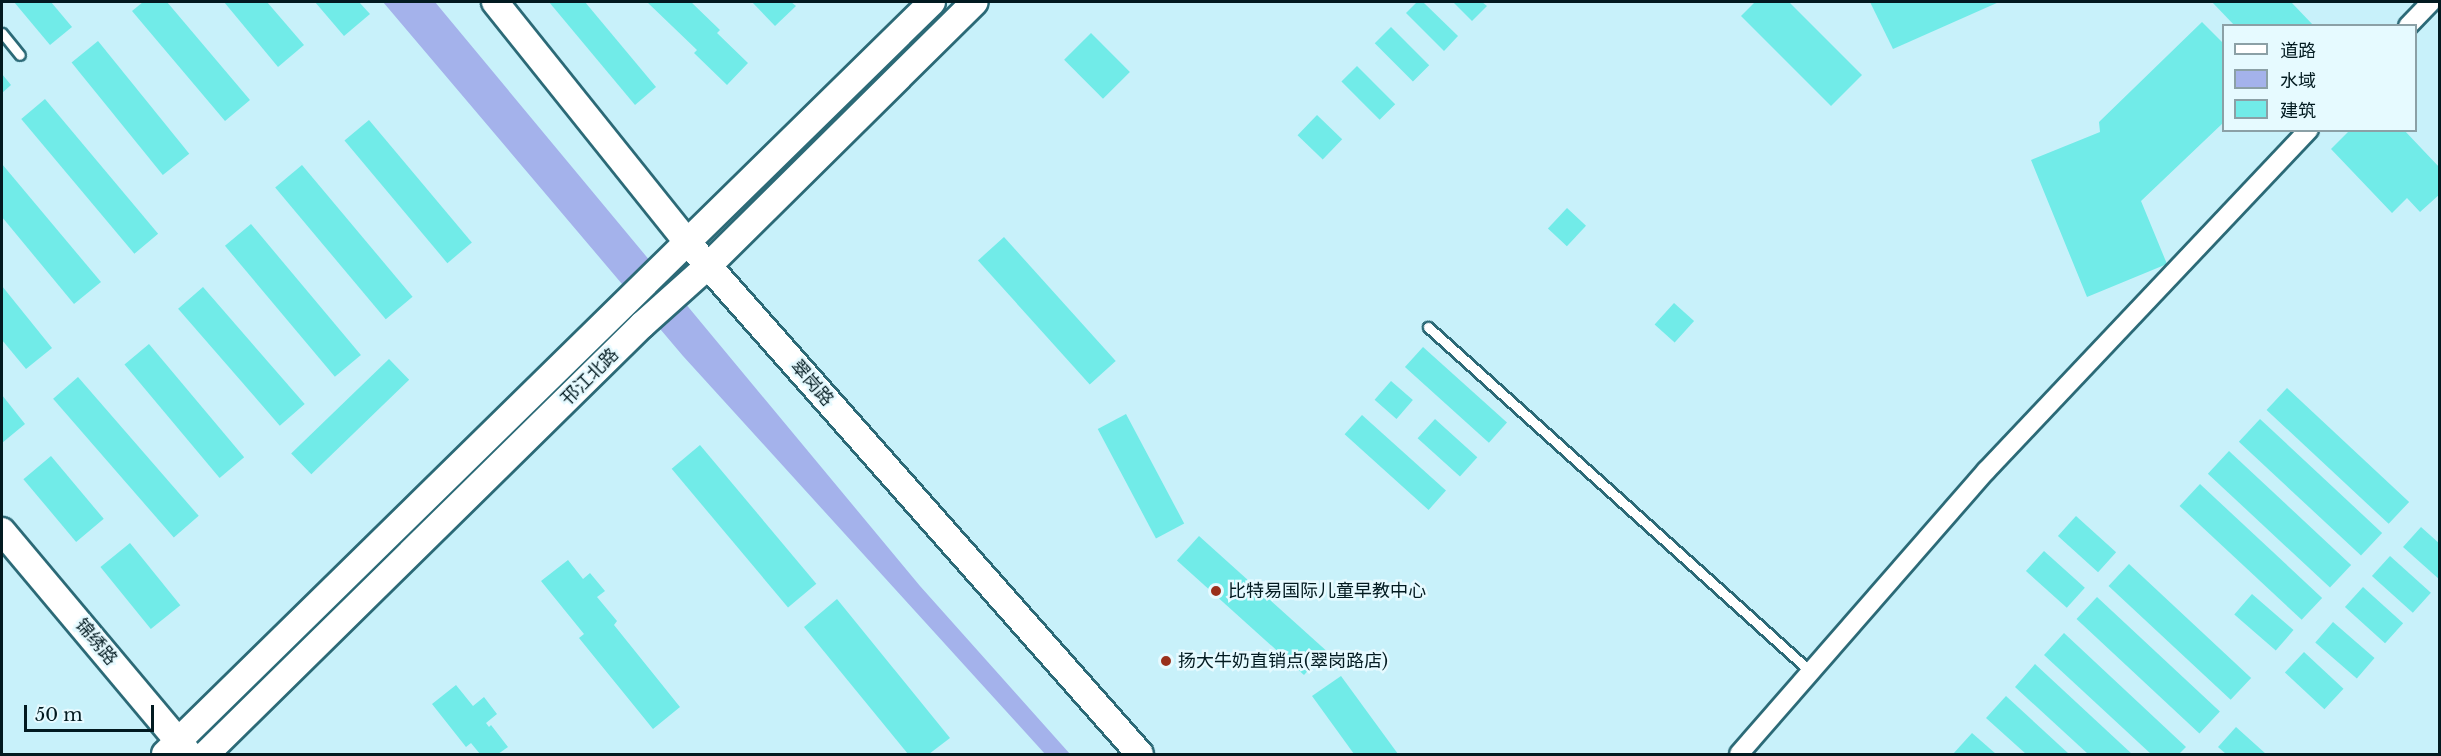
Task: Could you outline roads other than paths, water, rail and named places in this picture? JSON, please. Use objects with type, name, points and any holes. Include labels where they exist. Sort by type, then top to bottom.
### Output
[{"type":"main road","name":"翠岗路","points":[[495,2],[688,243],[1140,754]]},
{"type":"main road","name":"邗江北路","points":[[178,750],[932,2]]},
{"type":"main road","name":"邗江北路","points":[[206,754],[642,325],[708,266],[975,2]]},
{"type":"main road","name":"锦绣路","points":[[2,531],[178,750]]},
{"type":"street","points":[[2410,24],[2431,2]]},
{"type":"street","points":[[1739,754],[1986,471],[2306,132]]},
{"type":"lane","points":[[2,33],[20,55]]},
{"type":"lane","points":[[1428,327],[1811,672]]},
{"type":"water","points":[[383,2],[435,2],[920,586],[1070,754],[1045,754],[683,356]]},
{"type":"place","name":"比特易国际儿童早教中心","points":[[1216,591]]},
{"type":"place","name":"扬大牛奶直销点(翠岗路店)","points":[[1166,661]]}]
